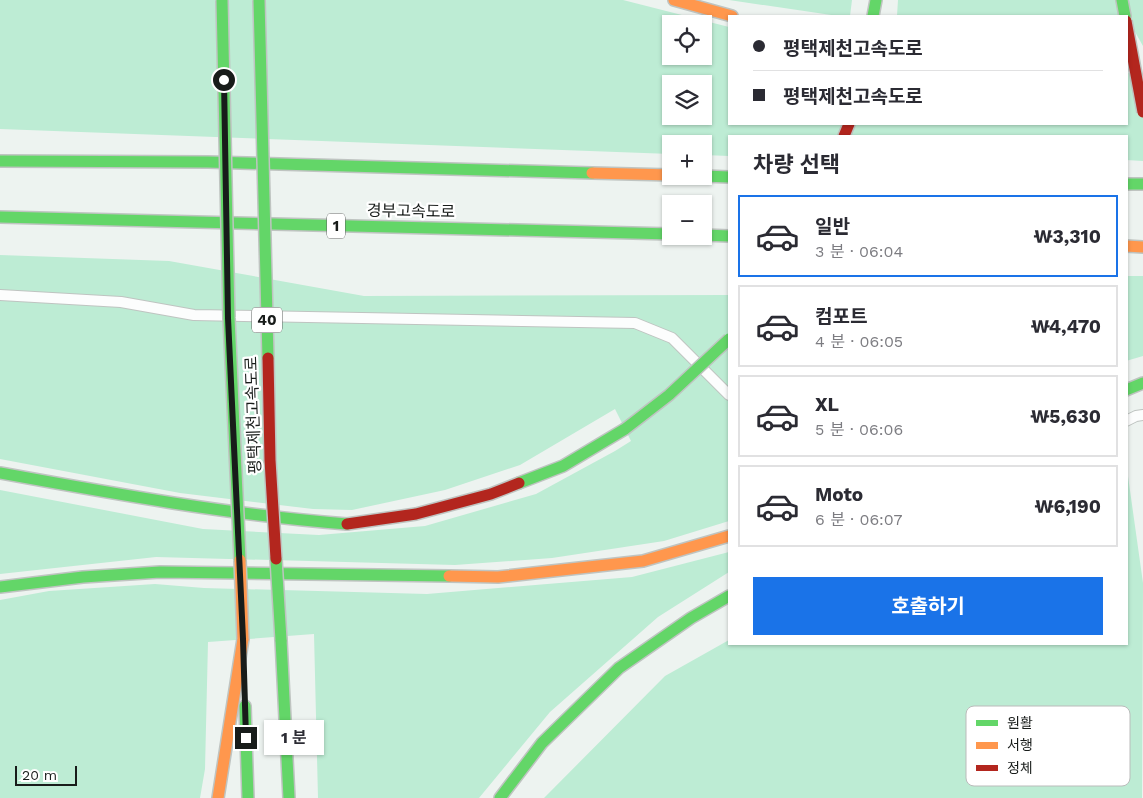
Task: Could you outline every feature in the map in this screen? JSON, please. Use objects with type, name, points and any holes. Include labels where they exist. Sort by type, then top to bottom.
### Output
[{"type":"highway","name":"평택제천고속도로","points":[[222,0],[228,318],[243,639],[248,798]]},
{"type":"highway","name":"평택제천고속도로","points":[[259,0],[270,460],[289,798]]},
{"type":"highway","points":[[674,0],[728,15]]},
{"type":"highway","points":[[873,15],[876,0]]},
{"type":"highway","points":[[1122,0],[1125,15]]},
{"type":"highway","points":[[1128,32],[1143,112]]},
{"type":"highway","points":[[1128,60],[1143,61]]},
{"type":"highway","points":[[0,162],[208,162],[662,175]]},
{"type":"highway","points":[[712,176],[728,177]]},
{"type":"highway","points":[[1128,184],[1143,184]]},
{"type":"highway","name":"경부고속도로","points":[[0,217],[662,234]]},
{"type":"highway","points":[[712,235],[728,236]]},
{"type":"highway","points":[[1128,246],[1143,246]]},
{"type":"highway","points":[[0,472],[66,485],[283,519],[351,524],[416,514],[491,494],[563,466],[625,429],[669,395],[728,340]]},
{"type":"highway","points":[[1128,389],[1143,383]]},
{"type":"highway","points":[[0,587],[83,577],[160,572],[498,577],[643,561],[728,536]]},
{"type":"highway","points":[[500,798],[542,743],[619,668],[690,618],[728,597]]},
{"type":"highway","points":[[218,798],[243,639]]},
{"type":"lane","points":[[0,295],[121,302],[194,315],[635,323],[672,338],[728,394]]},
{"type":"lane","points":[[1128,420],[1143,415]]},
{"type":"green space","points":[[0,0],[623,0],[682,15],[662,15],[662,65],[712,65],[712,23],[728,27],[728,125],[1128,125],[1128,73],[1143,74],[1143,161],[1128,160],[1128,135],[728,135],[728,156],[712,155],[712,135],[662,135],[662,154],[0,129]]},
{"type":"green space","points":[[729,0],[852,0],[850,15],[831,15]]},
{"type":"green space","points":[[898,0],[1143,0],[1143,46],[1128,20],[1128,15],[897,15]]},
{"type":"green space","points":[[0,255],[169,261],[364,296],[728,295],[728,521],[664,541],[552,558],[455,565],[156,557],[0,574],[0,490],[203,529],[319,535],[425,526],[536,494],[615,451],[631,441],[615,409],[520,465],[445,490],[352,510],[313,509],[180,493],[0,459]]},
{"type":"green space","points":[[1128,276],[1143,276],[1143,356],[1128,360]]},
{"type":"green space","points":[[1128,476],[1143,583],[1142,798],[544,798],[665,676],[728,641],[728,645],[1128,645]]},
{"type":"green space","points":[[728,552],[728,573],[658,617],[550,712],[479,798],[318,798],[314,634],[208,642],[205,769],[200,798],[0,798],[0,600],[49,591],[155,584],[204,588],[427,594],[632,577]]},
{"type":"traffic: fast","points":[[222,0],[229,318],[240,560]]},
{"type":"traffic: fast","points":[[259,0],[268,358]]},
{"type":"traffic: fast","points":[[873,15],[876,0]]},
{"type":"traffic: fast","points":[[1122,0],[1125,15]]},
{"type":"traffic: fast","points":[[0,161],[208,162],[592,173]]},
{"type":"traffic: fast","points":[[712,176],[728,177]]},
{"type":"traffic: fast","points":[[1128,184],[1143,184]]},
{"type":"traffic: fast","points":[[0,217],[662,234]]},
{"type":"traffic: fast","points":[[712,235],[728,236]]},
{"type":"traffic: fast","points":[[625,429],[669,395],[728,340]]},
{"type":"traffic: fast","points":[[1128,389],[1143,383]]},
{"type":"traffic: fast","points":[[519,483],[563,466],[625,429]]},
{"type":"traffic: fast","points":[[0,473],[217,509],[347,524]]},
{"type":"traffic: fast","points":[[276,559],[281,640]]},
{"type":"traffic: fast","points":[[0,587],[83,577],[160,572],[449,576]]},
{"type":"traffic: fast","points":[[500,798],[542,743],[619,668],[691,618],[728,597]]},
{"type":"traffic: fast","points":[[281,640],[289,798]]},
{"type":"traffic: fast","points":[[245,706],[248,798]]},
{"type":"traffic: slow","points":[[674,0],[728,15]]},
{"type":"traffic: slow","points":[[592,173],[662,175]]},
{"type":"traffic: slow","points":[[1128,246],[1143,247]]},
{"type":"traffic: slow","points":[[449,576],[498,577],[643,561],[728,536]]},
{"type":"traffic: slow","points":[[240,560],[243,639]]},
{"type":"traffic: slow","points":[[218,798],[243,639]]},
{"type":"traffic: jam","points":[[1128,32],[1143,112]]},
{"type":"traffic: jam","points":[[844,135],[849,125]]},
{"type":"traffic: jam","points":[[268,358],[270,460],[276,559]]},
{"type":"traffic: jam","points":[[347,524],[416,514],[491,494],[519,483]]},
{"type":"route","points":[[224,80],[228,318],[246,738]]}]
